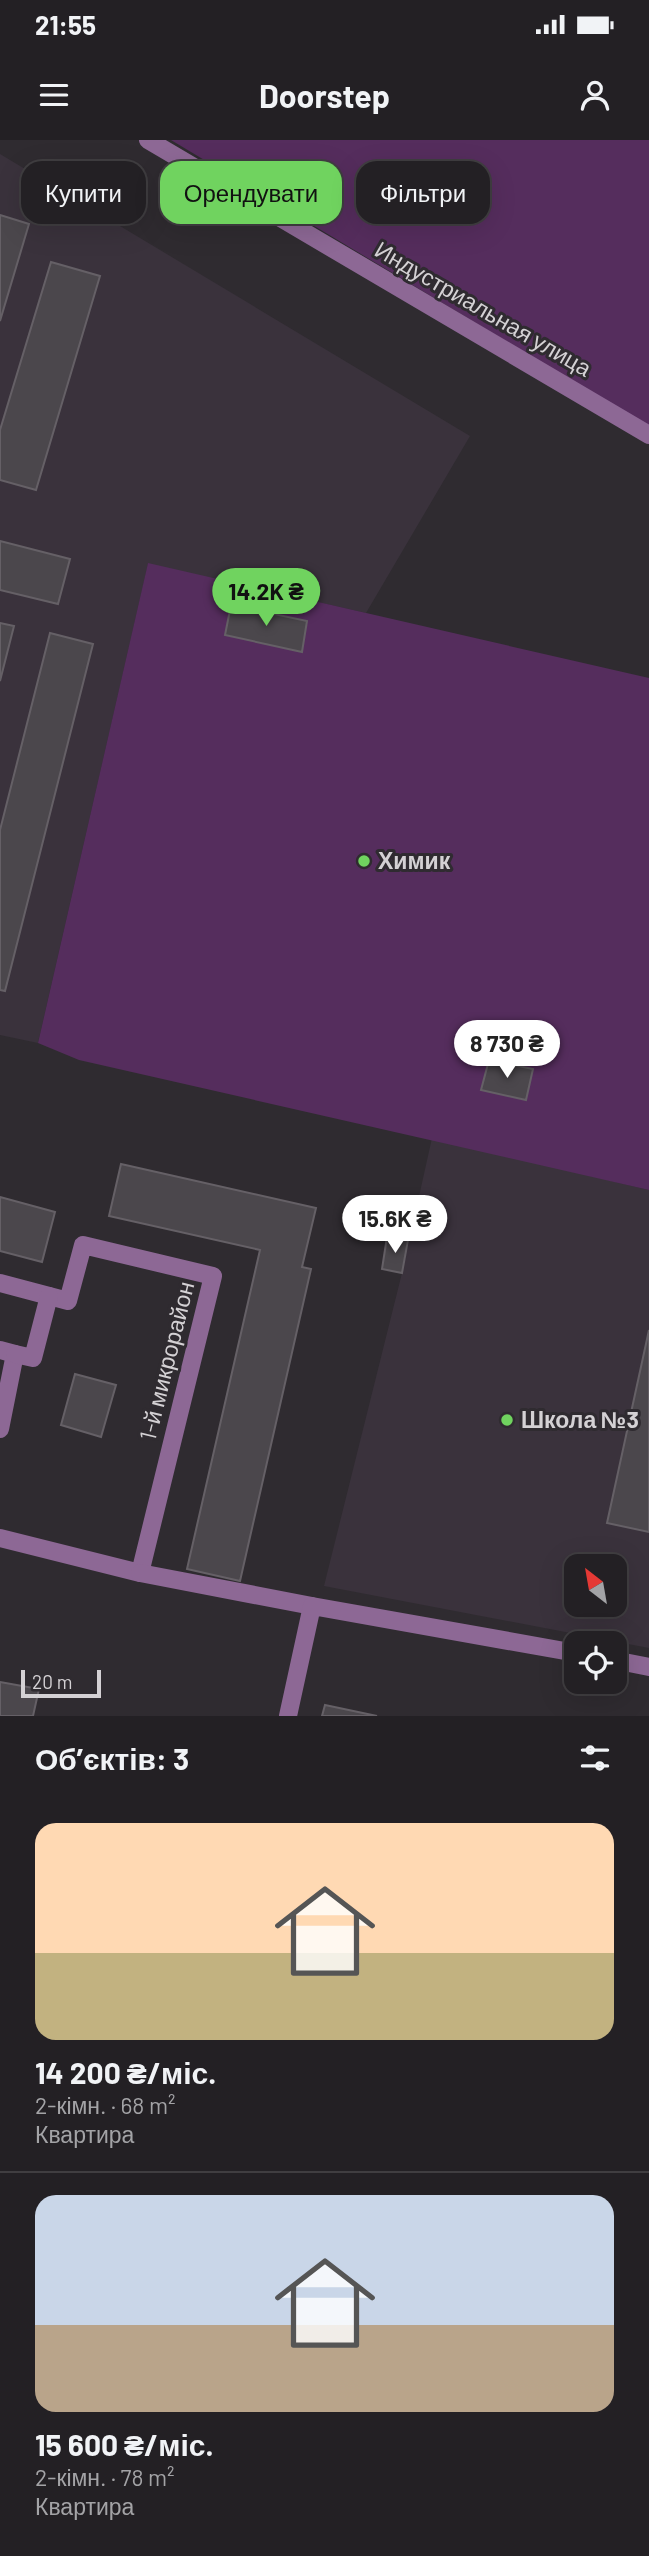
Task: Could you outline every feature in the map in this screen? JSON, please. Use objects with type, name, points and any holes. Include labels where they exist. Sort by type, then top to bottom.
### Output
[{"type":"street","name":"Индустриальная улица","points":[[148,140],[649,435]]},
{"type":"street","name":"1-й микрорайон","points":[[49,1296],[68,1301],[83,1245],[213,1276],[140,1573]]},
{"type":"street","points":[[0,1283],[49,1296],[33,1359],[8,1352],[0,1429]]},
{"type":"street","points":[[0,1538],[140,1573],[564,1651]]},
{"type":"street","points":[[288,1716],[312,1606]]},
{"type":"street","points":[[627,1663],[649,1667]]},
{"type":"shaded area","points":[[171,140],[649,140],[649,427],[311,224],[342,224],[342,161],[206,161]]},
{"type":"shaded area","points":[[0,154],[21,167],[21,224],[117,224],[470,436],[366,613],[148,564],[38,1043],[0,1035]]},
{"type":"shaded area","name":"Химик","points":[[148,563],[649,678],[649,1190],[79,1060],[38,1043]]},
{"type":"shaded area","name":"Школа №3","points":[[432,1138],[649,1190],[649,1648],[627,1644],[627,1631],[564,1632],[324,1586],[402,1273]]},
{"type":"building","points":[[0,215],[21,222],[21,224],[29,224],[0,321]]},
{"type":"building","points":[[51,262],[100,276],[36,490],[0,480],[0,430]]},
{"type":"building","points":[[0,541],[70,559],[58,604],[0,590]]},
{"type":"building","points":[[231,605],[307,621],[302,652],[225,635]]},
{"type":"building","points":[[0,623],[14,626],[0,681]]},
{"type":"building","points":[[50,633],[93,644],[5,991],[0,990],[0,830]]},
{"type":"building","points":[[489,1060],[533,1069],[526,1100],[481,1090]]},
{"type":"building","points":[[121,1164],[316,1208],[302,1267],[311,1269],[240,1581],[187,1569],[260,1250],[109,1216]]},
{"type":"building","points":[[0,1197],[55,1212],[42,1262],[0,1251]]},
{"type":"building","points":[[387,1237],[408,1240],[402,1273],[382,1269]]},
{"type":"building","points":[[649,1330],[649,1532],[607,1523]]},
{"type":"building","points":[[75,1374],[116,1385],[101,1437],[61,1425]]},
{"type":"building","points":[[0,1682],[39,1689],[33,1716],[0,1716]]},
{"type":"building","points":[[325,1705],[377,1716],[322,1716]]},
{"type":"place","name":"Химик","points":[[364,861]]},
{"type":"place","name":"Школа №3","points":[[507,1420]]}]
